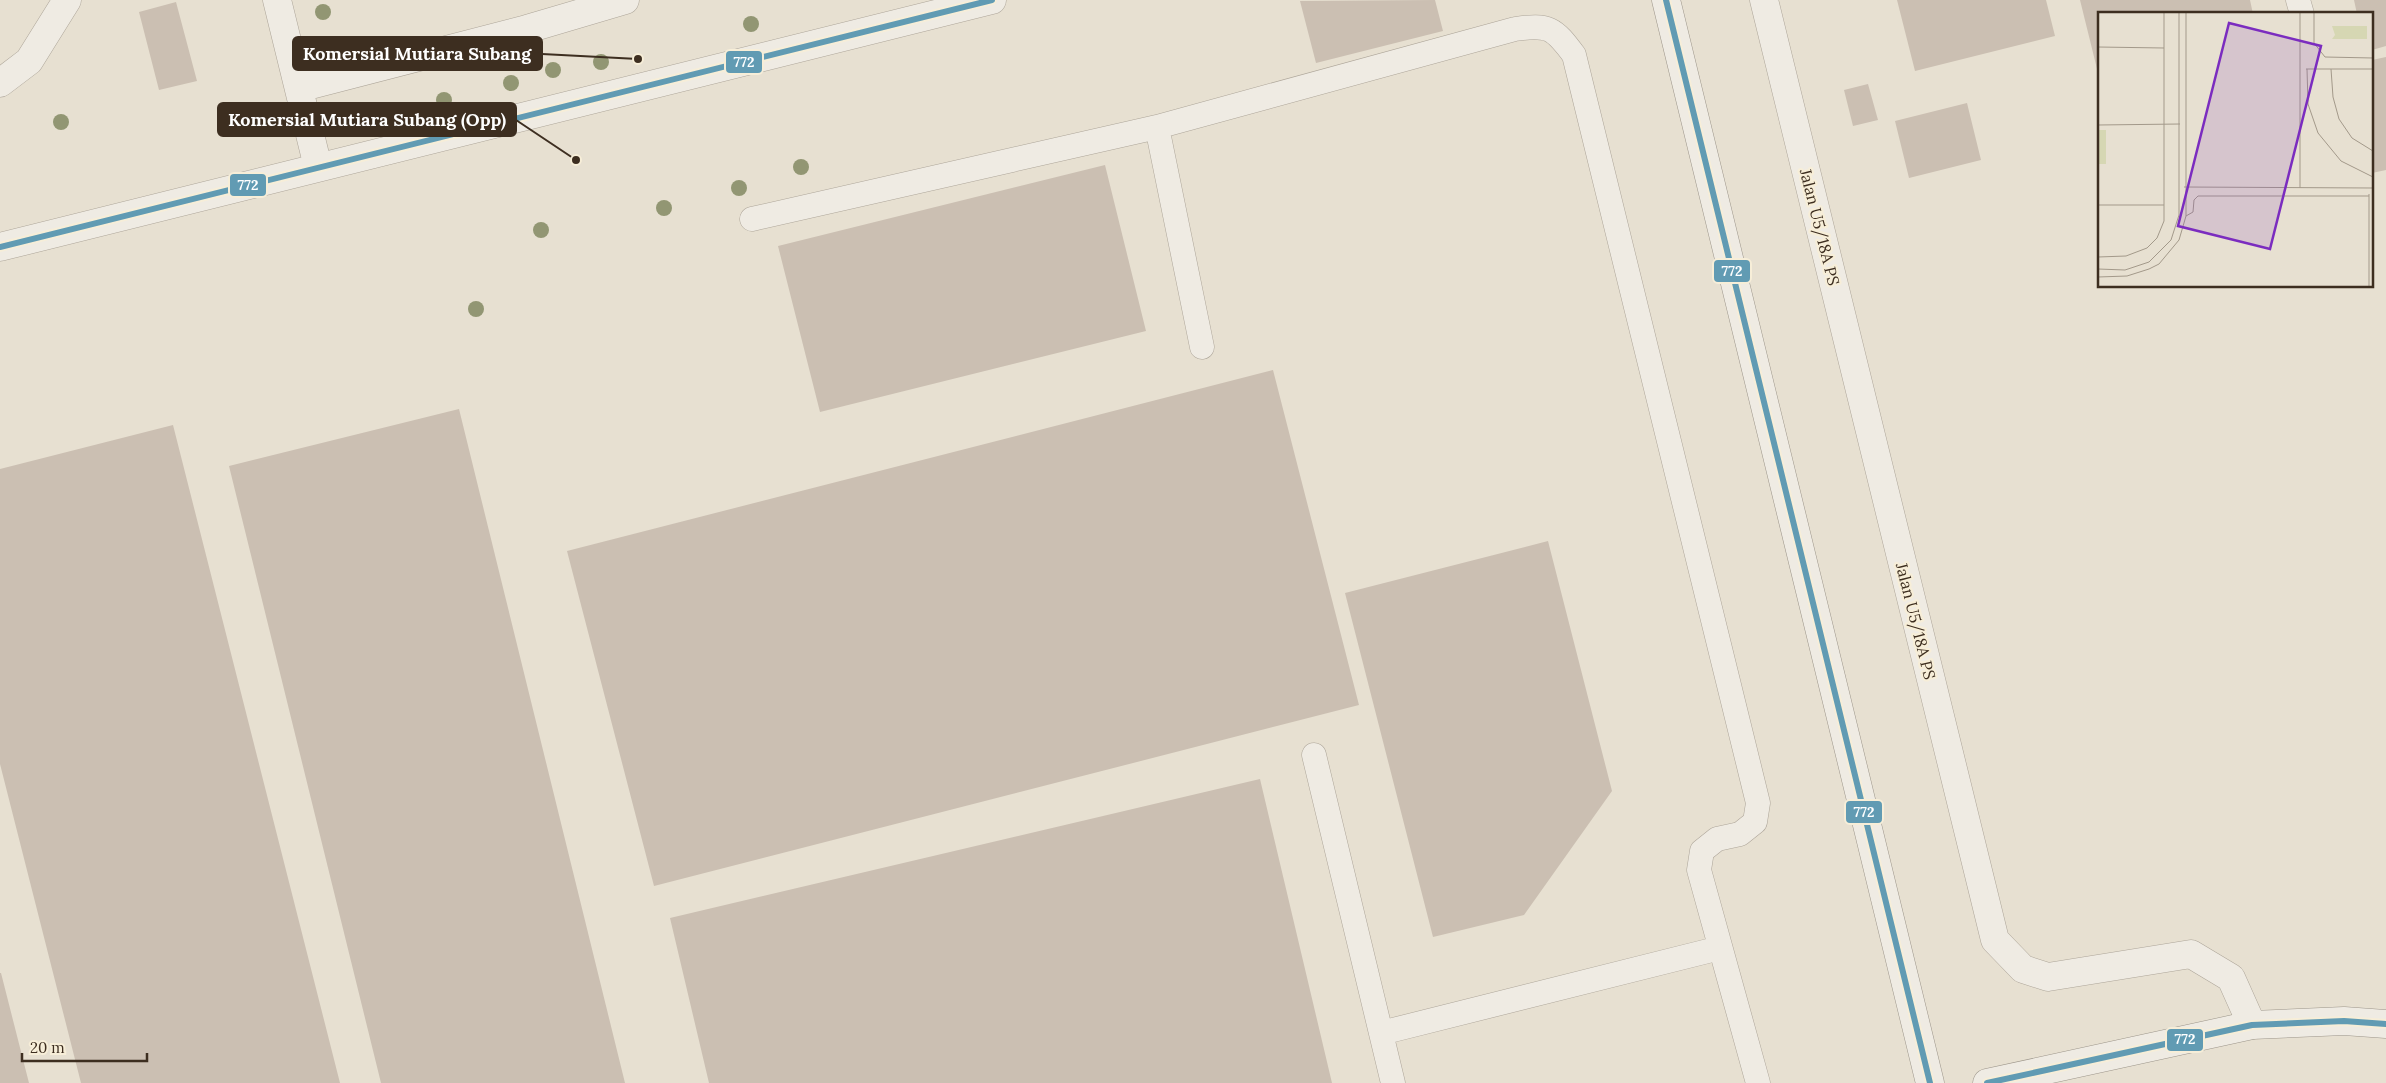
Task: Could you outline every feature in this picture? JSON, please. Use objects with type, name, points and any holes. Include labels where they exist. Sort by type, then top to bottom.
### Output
[{"type":"street","points":[[0,83],[28,61],[66,0]]},
{"type":"street","points":[[277,0],[318,167]]},
{"type":"street","points":[[299,88],[527,29],[625,0]]},
{"type":"street","points":[[0,247],[992,0]]},
{"type":"street","points":[[1666,0],[1930,1083]]},
{"type":"street","name":"Jalan U5/18A PS","points":[[1764,0],[1994,940],[2023,969],[2048,977],[2191,954],[2231,978],[2252,1025]]},
{"type":"street","points":[[1987,1083],[2252,1025],[2344,1022],[2386,1024]]},
{"type":"lane","points":[[752,219],[1157,127],[1515,28],[1538,26],[1558,34],[1574,56],[1758,803],[1755,822],[1740,834],[1716,839],[1702,851],[1699,870],[1758,1083]]},
{"type":"lane","points":[[1157,127],[1202,347]]},
{"type":"lane","points":[[1314,755],[1393,1083]]},
{"type":"lane","points":[[1381,1033],[1720,948]]},
{"type":"building","points":[[1435,0],[1443,31],[1316,63],[1300,1]]},
{"type":"building","points":[[1897,0],[2046,0],[2055,36],[1915,71]]},
{"type":"building","points":[[2080,0],[2250,0],[2253,12],[2098,12],[2098,73]]},
{"type":"building","points":[[2354,0],[2386,0],[2386,46],[2374,49],[2374,12],[2357,12]]},
{"type":"building","points":[[176,2],[197,81],[159,90],[139,12]]},
{"type":"building","points":[[2386,57],[2386,170],[2374,173],[2374,60]]},
{"type":"building","points":[[1868,84],[1878,120],[1853,126],[1844,90]]},
{"type":"building","points":[[1967,103],[1981,160],[1909,178],[1895,121]]},
{"type":"building","points":[[1105,165],[1146,331],[820,412],[778,246]]},
{"type":"building","points":[[1273,370],[1359,705],[654,886],[567,551]]},
{"type":"building","points":[[459,409],[625,1083],[381,1083],[229,466]]},
{"type":"building","points":[[173,425],[340,1083],[81,1083],[0,764],[0,469]]},
{"type":"building","points":[[1548,541],[1612,791],[1524,915],[1433,937],[1345,593]]},
{"type":"building","points":[[1260,779],[1332,1083],[709,1083],[670,918]]},
{"type":"building","points":[[1,973],[29,1083],[0,1083]]},
{"type":"transit line","name":"772","points":[[0,247],[992,0]]},
{"type":"transit line","name":"772","points":[[1666,0],[1930,1083]]},
{"type":"transit line","name":"772","points":[[1987,1083],[2252,1025],[2344,1021],[2386,1024]]},
{"type":"place","name":"Komersial Mutiara Subang","points":[[638,59]]},
{"type":"place","name":"Komersial Mutiara Subang (Opp)","points":[[576,160]]}]
